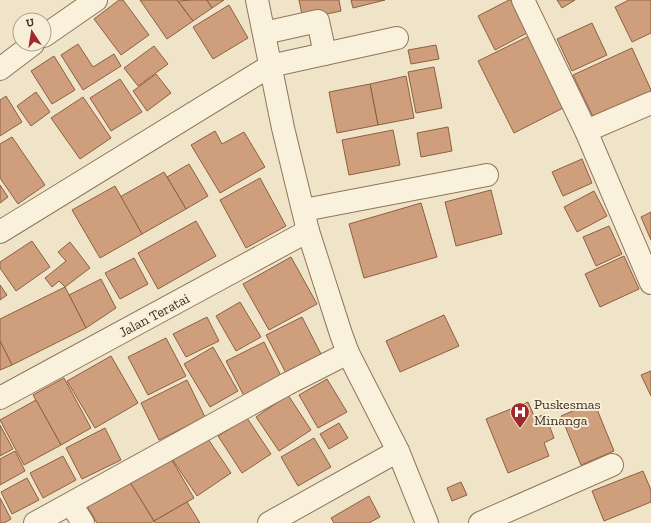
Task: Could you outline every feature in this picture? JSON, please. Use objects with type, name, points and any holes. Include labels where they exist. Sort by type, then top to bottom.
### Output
[{"type":"street","points":[[52,30],[96,0]]},
{"type":"street","points":[[257,0],[283,128],[306,221],[348,353],[398,452],[427,523]]},
{"type":"street","points":[[523,0],[586,131],[651,283]]},
{"type":"street","points":[[264,33],[318,21],[325,54]]},
{"type":"street","points":[[0,232],[270,66],[397,38]]},
{"type":"street","points":[[0,69],[22,52]]},
{"type":"street","points":[[586,131],[651,103]]},
{"type":"street","name":"Jalan Teratai","points":[[0,398],[306,221],[487,175]]},
{"type":"street","points":[[35,523],[287,384],[348,353]]},
{"type":"street","points":[[269,523],[398,452]]},
{"type":"street","points":[[480,523],[612,465]]},
{"type":"street","points":[[71,504],[83,523]]},
{"type":"building","points":[[119,0],[123,0],[149,35],[121,55],[94,19]]},
{"type":"building","points":[[140,0],[177,0],[193,21],[167,39]]},
{"type":"building","points":[[207,0],[212,8],[193,21],[178,1]]},
{"type":"building","points":[[207,0],[224,0],[212,8]]},
{"type":"building","points":[[299,0],[339,0],[341,11],[303,19]]},
{"type":"building","points":[[351,0],[385,0],[353,8]]},
{"type":"building","points":[[509,0],[512,0],[529,32],[495,50],[478,16]]},
{"type":"building","points":[[557,0],[575,0],[562,8]]},
{"type":"building","points":[[629,0],[651,0],[651,33],[632,42],[615,7]]},
{"type":"building","points":[[229,5],[248,38],[213,59],[193,27]]},
{"type":"building","points":[[592,23],[607,55],[572,71],[557,39]]},
{"type":"building","points":[[529,36],[565,107],[514,133],[478,61]]},
{"type":"building","points":[[78,44],[93,67],[114,54],[121,66],[83,90],[61,55]]},
{"type":"building","points":[[436,45],[439,59],[411,64],[408,50]]},
{"type":"building","points":[[154,46],[168,64],[138,86],[124,68]]},
{"type":"building","points":[[632,48],[651,90],[651,96],[595,121],[573,75]]},
{"type":"building","points":[[54,56],[75,90],[52,104],[31,71]]},
{"type":"building","points":[[434,67],[442,108],[416,113],[408,72]]},
{"type":"building","points":[[156,74],[171,93],[147,111],[133,91]]},
{"type":"building","points":[[406,76],[414,118],[378,125],[370,84]]},
{"type":"building","points":[[120,79],[142,112],[111,131],[90,98]]},
{"type":"building","points":[[370,84],[378,125],[337,133],[329,92]]},
{"type":"building","points":[[36,92],[50,112],[31,126],[17,106]]},
{"type":"building","points":[[6,96],[22,122],[0,136],[0,100]]},
{"type":"building","points":[[83,97],[111,138],[80,159],[51,118]]},
{"type":"building","points":[[448,127],[452,151],[421,157],[417,133]]},
{"type":"building","points":[[393,130],[400,165],[349,175],[342,140]]},
{"type":"building","points":[[215,131],[222,144],[244,132],[265,167],[220,193],[191,145]]},
{"type":"building","points":[[12,137],[45,185],[18,204],[0,178],[0,144]]},
{"type":"building","points":[[582,159],[592,183],[563,196],[552,172]]},
{"type":"building","points":[[189,164],[208,196],[186,209],[167,177]]},
{"type":"building","points":[[164,172],[186,209],[142,234],[120,197]]},
{"type":"building","points":[[260,178],[286,226],[246,248],[220,200]]},
{"type":"building","points":[[0,185],[8,197],[0,203]]},
{"type":"building","points":[[115,186],[142,234],[100,258],[72,210]]},
{"type":"building","points":[[491,190],[502,234],[456,246],[445,202]]},
{"type":"building","points":[[594,191],[607,216],[577,232],[564,207]]},
{"type":"building","points":[[421,203],[437,257],[364,278],[349,224]]},
{"type":"building","points":[[651,212],[651,240],[641,217]]},
{"type":"building","points":[[196,221],[216,256],[158,289],[138,253]]},
{"type":"building","points":[[609,226],[622,254],[596,266],[583,237]]},
{"type":"building","points":[[32,241],[50,267],[16,291],[0,268],[0,262]]},
{"type":"building","points":[[70,242],[90,268],[65,287],[59,281],[52,287],[45,278],[66,261],[58,252]]},
{"type":"building","points":[[624,256],[639,289],[600,307],[585,274]]},
{"type":"building","points":[[291,257],[317,304],[269,330],[243,284]]},
{"type":"building","points":[[134,258],[148,284],[120,299],[105,273]]},
{"type":"building","points":[[101,279],[116,308],[86,328],[69,295]]},
{"type":"building","points":[[0,285],[7,295],[0,300]]},
{"type":"building","points":[[65,287],[86,328],[12,365],[0,341],[0,319]]},
{"type":"building","points":[[240,302],[261,337],[236,351],[216,316]]},
{"type":"building","points":[[444,315],[459,346],[400,372],[386,341]]},
{"type":"building","points":[[207,317],[219,341],[186,357],[173,334]]},
{"type":"building","points":[[302,317],[322,356],[287,375],[266,335]]},
{"type":"building","points":[[166,338],[186,376],[148,395],[128,357]]},
{"type":"building","points":[[0,341],[12,365],[0,370]]},
{"type":"building","points":[[264,342],[282,378],[244,396],[226,361]]},
{"type":"building","points":[[213,347],[238,391],[210,407],[184,364]]},
{"type":"building","points":[[111,356],[138,403],[95,428],[67,381]]},
{"type":"building","points":[[651,371],[651,396],[641,375]]},
{"type":"building","points":[[64,378],[91,428],[61,445],[33,395]]},
{"type":"building","points":[[327,379],[347,412],[318,428],[299,395]]},
{"type":"building","points":[[187,380],[205,417],[159,440],[141,403]]},
{"type":"building","points":[[288,395],[311,430],[279,451],[256,417]]},
{"type":"building","points":[[36,400],[61,445],[24,465],[0,420]]},
{"type":"building","name":"Puskesmas Minanga","points":[[528,402],[535,418],[545,414],[554,438],[544,443],[549,456],[508,473],[486,419]]},
{"type":"building","points":[[594,402],[614,451],[581,465],[561,416]]},
{"type":"building","points":[[247,418],[271,454],[242,473],[218,436]]},
{"type":"building","points":[[339,423],[348,438],[329,449],[320,434]]},
{"type":"building","points":[[0,425],[13,449],[0,456]]},
{"type":"building","points":[[105,428],[121,460],[82,479],[66,448]]},
{"type":"building","points":[[206,436],[231,473],[197,496],[172,459]]},
{"type":"building","points":[[314,438],[331,467],[298,486],[281,457]]},
{"type":"building","points":[[15,451],[25,471],[0,485],[0,459]]},
{"type":"building","points":[[169,455],[194,498],[154,521],[128,479]]},
{"type":"building","points":[[63,456],[76,480],[43,498],[30,473]]},
{"type":"building","points":[[643,471],[651,490],[651,502],[604,521],[592,491]]},
{"type":"building","points":[[27,478],[39,500],[12,514],[1,492]]},
{"type":"building","points":[[128,479],[154,521],[151,523],[97,523],[86,504]]},
{"type":"building","points":[[461,482],[467,495],[452,501],[447,488]]},
{"type":"building","points":[[369,496],[380,517],[369,523],[334,523],[331,518]]},
{"type":"building","points":[[0,498],[11,519],[4,523],[0,523]]},
{"type":"building","points":[[187,502],[200,523],[155,523],[154,521]]},
{"type":"place","name":"Puskesmas Minanga","points":[[520,429]]}]
